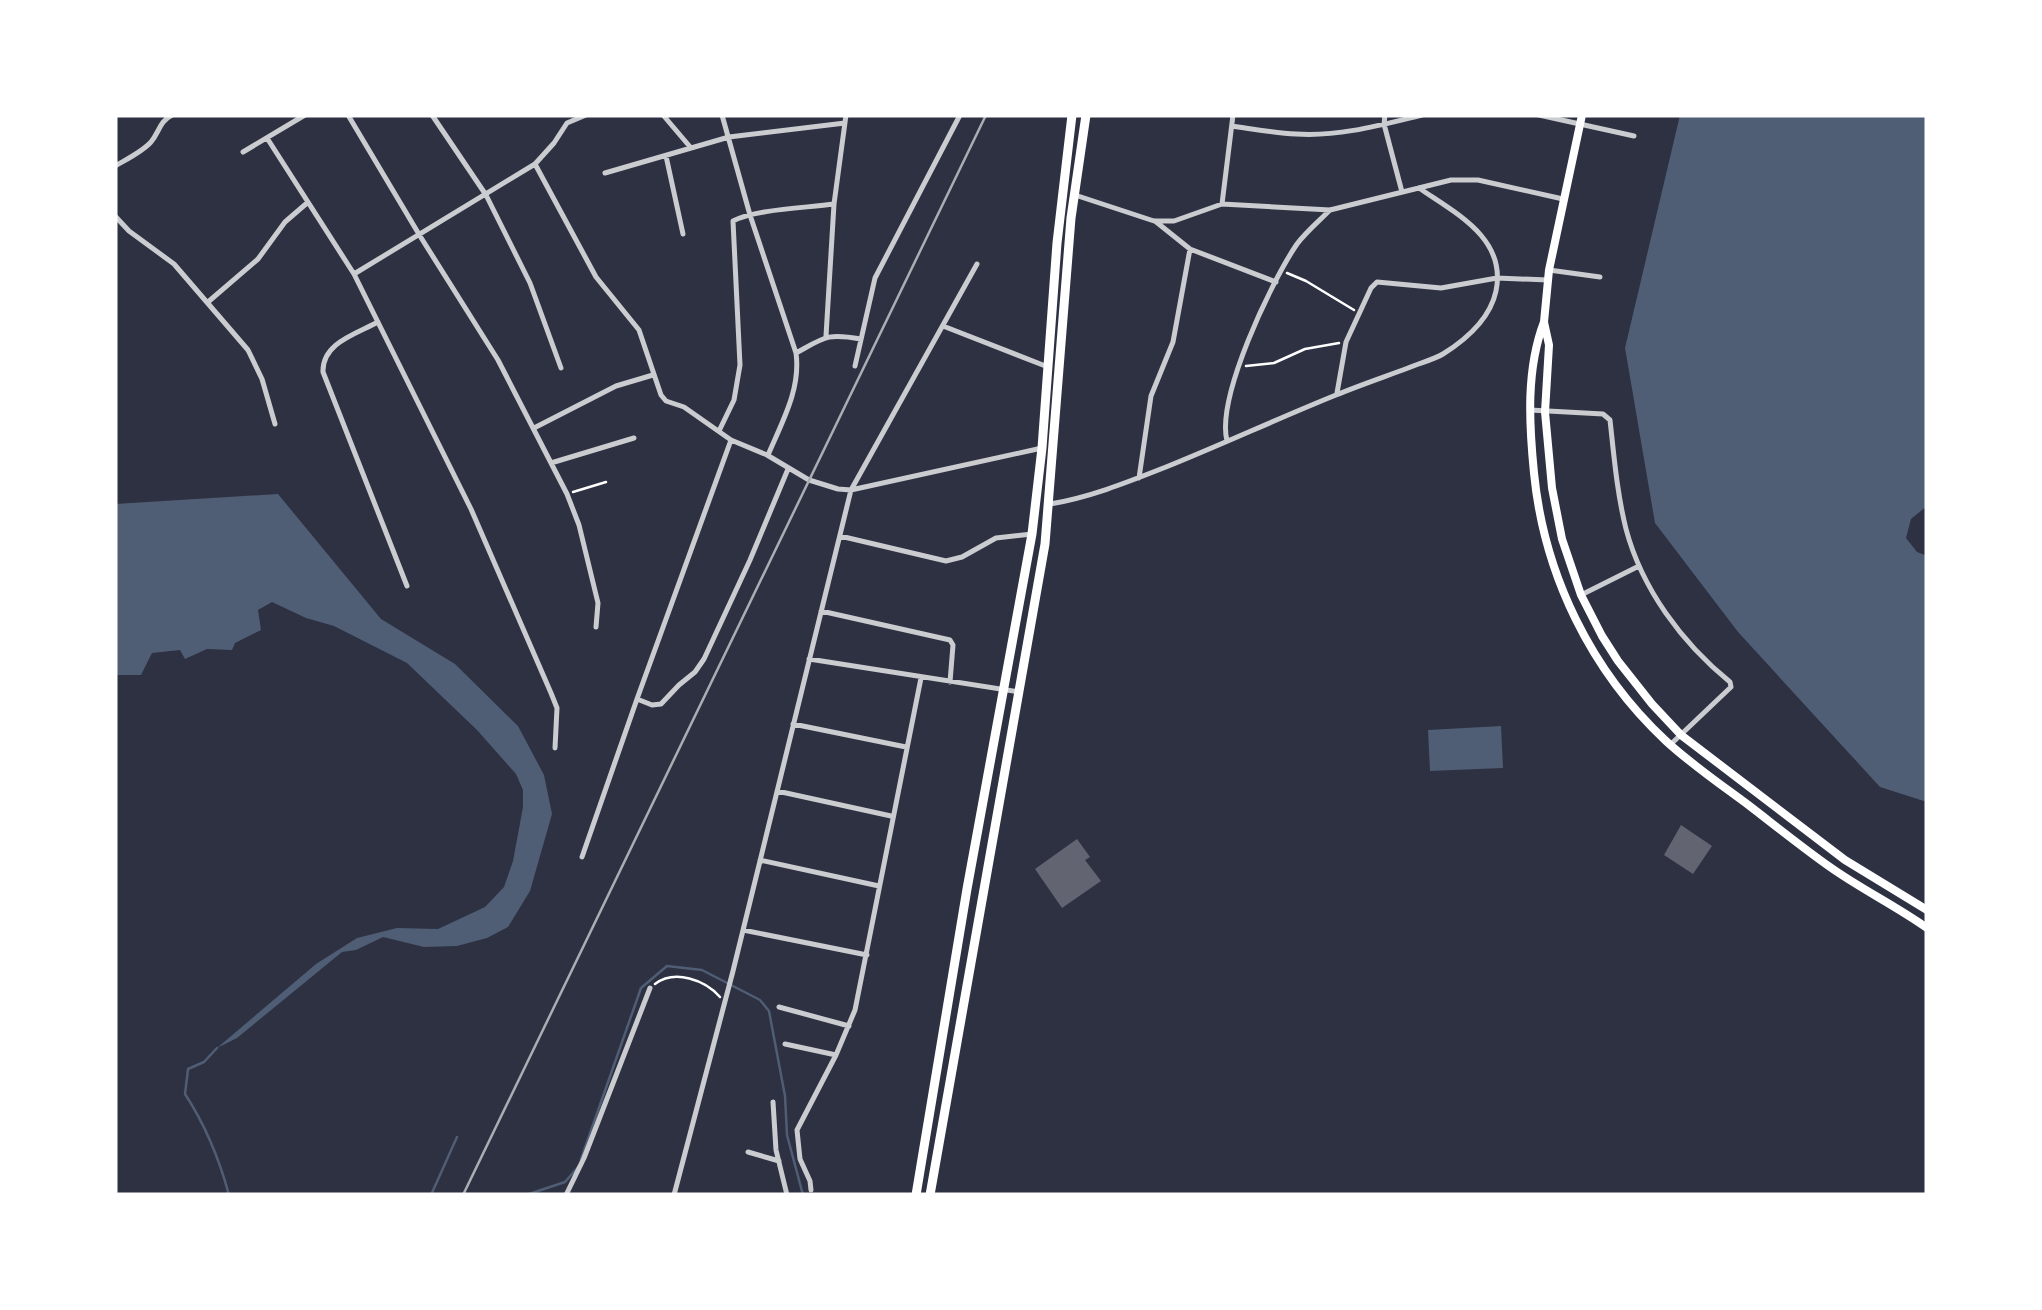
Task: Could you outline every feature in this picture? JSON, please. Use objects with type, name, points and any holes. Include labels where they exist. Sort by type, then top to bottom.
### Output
[{"type":"main road","points":[[916,1195],[1032,534],[1072,115]]},
{"type":"main road","points":[[919,1182],[931,1190],[1046,544],[1074,194],[1086,115]]},
{"type":"main road","points":[[1581,119],[1548,275],[1530,410],[1532,458],[1545,538],[1568,604],[1615,684],[1670,745],[1829,866],[1927,928]]},
{"type":"main road","points":[[1544,322],[1549,344],[1547,450],[1557,519],[1580,595],[1618,661],[1680,735],[1831,850],[1927,910]]},
{"type":"main road","points":[[1892,906],[1900,894]]},
{"type":"street","points":[[115,166],[152,140],[161,118],[172,115]]},
{"type":"street","points":[[243,152],[305,115]]},
{"type":"street","points":[[348,115],[498,360],[567,494],[579,525],[598,603],[596,627]]},
{"type":"street","points":[[432,115],[486,196],[530,283],[561,368]]},
{"type":"street","points":[[560,115],[566,122]]},
{"type":"street","points":[[354,274],[535,164],[554,144],[566,122],[586,115]]},
{"type":"street","points":[[663,115],[692,148]]},
{"type":"street","points":[[722,115],[796,353],[798,372],[791,400],[768,455]]},
{"type":"street","points":[[826,336],[834,204],[846,115]]},
{"type":"street","points":[[855,366],[875,278],[960,115]]},
{"type":"street","points":[[1222,204],[1234,115]]},
{"type":"street","points":[[1385,115],[1402,192]]},
{"type":"street","points":[[1232,126],[1306,134],[1337,132],[1422,115]]},
{"type":"street","points":[[1539,115],[1581,119],[1634,136]]},
{"type":"street","points":[[605,173],[729,137],[845,123]]},
{"type":"street","points":[[267,138],[354,274],[470,508],[556,708],[555,748]]},
{"type":"street","points":[[666,156],[682,234]]},
{"type":"street","points":[[535,164],[596,277],[639,330],[652,375],[666,401],[684,407],[732,440],[768,455],[808,480],[851,490],[1042,448]]},
{"type":"street","points":[[1154,221],[1174,220],[1222,204],[1330,210],[1450,180],[1478,180],[1564,200]]},
{"type":"street","points":[[1050,504],[1084,498],[1139,478],[1337,394],[1440,356],[1453,347],[1484,320],[1492,305],[1497,278],[1494,256],[1475,227],[1419,188]]},
{"type":"street","points":[[1074,194],[1154,221],[1190,250],[1276,282]]},
{"type":"street","points":[[208,302],[258,260],[285,222],[308,204]]},
{"type":"street","points":[[719,431],[734,400],[740,365],[732,224],[735,218],[834,204]]},
{"type":"street","points":[[1227,441],[1224,418],[1257,320],[1298,244],[1330,210]]},
{"type":"street","points":[[115,216],[174,264],[248,350],[262,379],[275,424]]},
{"type":"street","points":[[1139,478],[1148,412],[1172,342],[1190,250]]},
{"type":"street","points":[[674,1195],[851,490],[977,264]]},
{"type":"street","points":[[1337,394],[1346,342],[1377,282],[1441,288],[1497,278],[1600,277]]},
{"type":"street","points":[[378,322],[334,346],[326,354],[324,372],[407,586]]},
{"type":"street","points":[[942,326],[1048,367]]},
{"type":"street","points":[[796,353],[826,336],[861,339]]},
{"type":"street","points":[[534,428],[616,386],[652,375]]},
{"type":"street","points":[[1530,410],[1604,414],[1610,420],[1620,502],[1639,566],[1684,640],[1731,684],[1670,745]]},
{"type":"street","points":[[551,463],[634,438]]},
{"type":"street","points":[[582,858],[732,440]]},
{"type":"street","points":[[636,699],[661,704],[704,659],[788,469]]},
{"type":"street","points":[[840,536],[946,561],[962,557],[996,538],[1032,534]]},
{"type":"street","points":[[1580,595],[1639,566]]},
{"type":"street","points":[[821,611],[950,640],[950,682]]},
{"type":"street","points":[[809,659],[1020,692]]},
{"type":"street","points":[[812,1190],[799,1154],[799,1123],[849,1026],[868,955],[921,678]]},
{"type":"street","points":[[793,724],[906,747]]},
{"type":"street","points":[[777,791],[892,816]]},
{"type":"street","points":[[760,860],[879,886]]},
{"type":"street","points":[[743,930],[868,955]]},
{"type":"street","points":[[566,1195],[650,988]]},
{"type":"street","points":[[951,990],[966,994]]},
{"type":"street","points":[[779,1008],[849,1026]]},
{"type":"street","points":[[785,1044],[836,1055]]},
{"type":"street","points":[[773,1102],[775,1141],[787,1195]]},
{"type":"street","points":[[748,1152],[779,1162]]},
{"type":"path","points":[[1283,271],[1306,280],[1360,314]]},
{"type":"path","points":[[1240,366],[1274,363],[1305,349],[1346,342]]},
{"type":"path","points":[[567,494],[606,482]]},
{"type":"path","points":[[650,988],[662,978],[687,978],[713,990],[724,1002]]},
{"type":"water","points":[[1680,115],[1927,115],[1927,506],[1911,519],[1906,538],[1917,552],[1927,556],[1927,802],[1880,787],[1738,632],[1655,523],[1625,348]]},
{"type":"water","points":[[278,494],[381,619],[455,664],[518,726],[544,775],[552,814],[530,891],[508,927],[457,946],[424,947],[383,937],[342,952],[237,1038],[217,1048],[316,964],[357,938],[397,928],[438,929],[485,907],[504,887],[523,807],[523,790],[516,774],[477,730],[407,663],[334,626],[272,602],[258,610],[261,630],[235,643],[232,650],[207,649],[185,659],[180,650],[152,653],[141,675],[115,675],[115,504]]},
{"type":"water","points":[[1501,726],[1503,768],[1430,771],[1428,730]]},
{"type":"building","points":[[1681,825],[1712,846],[1693,874],[1664,855]]},
{"type":"building","points":[[1077,839],[1090,857],[1085,860],[1101,881],[1062,908],[1035,869]]},
{"type":"waterway","points":[[581,1159],[641,988],[667,966],[702,970],[760,1000],[769,1011],[785,1096],[787,1135],[803,1195]]},
{"type":"waterway","points":[[217,1048],[204,1062],[188,1069],[185,1094],[211,1143],[229,1195]]},
{"type":"waterway","points":[[431,1195],[457,1137]]},
{"type":"waterway","points":[[526,1195],[565,1182],[578,1167]]},
{"type":"railway","points":[[463,1195],[986,115]]}]
